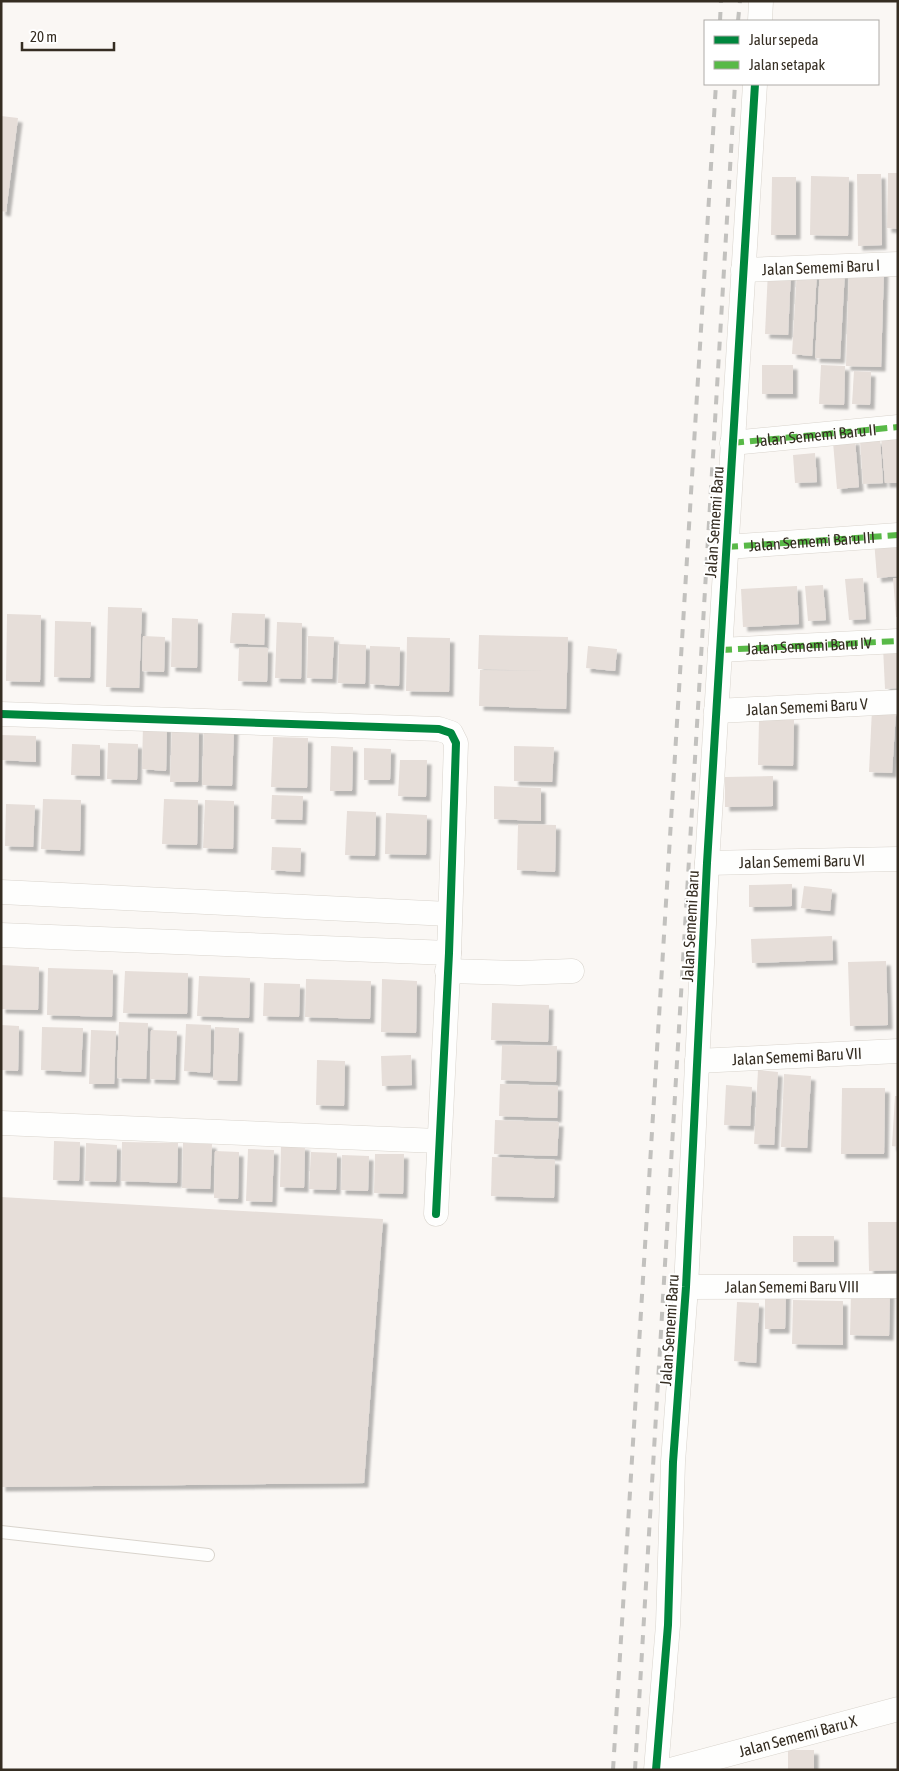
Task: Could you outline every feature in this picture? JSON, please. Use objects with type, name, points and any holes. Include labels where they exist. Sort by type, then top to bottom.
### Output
[{"type":"street","points":[[760,20],[761,1]]},
{"type":"street","name":"Jalan Sememi Baru","points":[[656,1770],[668,1625],[673,1462],[686,1287],[707,863],[756,85]]},
{"type":"street","name":"Jalan Sememi Baru I","points":[[743,270],[898,264]]},
{"type":"street","name":"Jalan Sememi Baru II","points":[[732,443],[898,427]]},
{"type":"street","name":"Jalan Sememi Baru III","points":[[726,547],[898,535]]},
{"type":"street","name":"Jalan Sememi Baru IV","points":[[720,650],[898,641]]},
{"type":"street","name":"Jalan Sememi Baru V","points":[[716,711],[898,702]]},
{"type":"street","points":[[1,714],[445,730],[451,733],[456,743],[436,1214]]},
{"type":"street","name":"Jalan Sememi Baru VI","points":[[707,863],[898,859]]},
{"type":"street","points":[[1,892],[449,914]]},
{"type":"street","points":[[1,935],[448,962],[519,973],[572,971]]},
{"type":"street","name":"Jalan Sememi Baru VII","points":[[697,1061],[898,1051]]},
{"type":"street","points":[[1,1123],[439,1141]]},
{"type":"street","name":"Jalan Sememi Baru VIII","points":[[686,1287],[898,1286]]},
{"type":"street","name":"Jalan Sememi Baru X","points":[[670,1770],[898,1709]]},
{"type":"lane","points":[[1,1532],[208,1555]]},
{"type":"building","points":[[1,116],[18,118],[6,212],[1,211]]},
{"type":"building","points":[[888,173],[898,173],[898,229],[887,228]]},
{"type":"building","points":[[857,174],[881,174],[882,245],[858,246]]},
{"type":"building","points":[[811,176],[849,177],[848,236],[810,235]]},
{"type":"building","points":[[772,177],[796,177],[796,235],[771,235]]},
{"type":"building","points":[[849,267],[884,268],[881,367],[846,366]]},
{"type":"building","points":[[820,268],[845,270],[840,359],[815,358]]},
{"type":"building","points":[[768,270],[791,271],[788,335],[765,334]]},
{"type":"building","points":[[797,270],[817,271],[812,356],[792,354]]},
{"type":"building","points":[[762,365],[793,365],[793,394],[762,394]]},
{"type":"building","points":[[821,365],[845,366],[844,405],[819,404]]},
{"type":"building","points":[[854,371],[871,372],[870,405],[852,404]]},
{"type":"building","points":[[898,434],[898,483],[885,483],[881,435]]},
{"type":"building","points":[[880,439],[883,483],[863,484],[860,440]]},
{"type":"building","points":[[855,440],[859,487],[837,489],[833,442]]},
{"type":"building","points":[[815,453],[817,482],[795,483],[793,455]]},
{"type":"building","points":[[898,539],[898,576],[877,578],[874,540]]},
{"type":"building","points":[[863,578],[866,619],[849,620],[845,579]]},
{"type":"building","points":[[893,578],[898,578],[898,617],[896,617]]},
{"type":"building","points":[[823,585],[826,620],[808,621],[805,586]]},
{"type":"building","points":[[797,586],[799,624],[743,627],[741,589]]},
{"type":"building","points":[[108,607],[142,608],[139,688],[106,687]]},
{"type":"building","points":[[232,613],[265,614],[264,645],[230,643]]},
{"type":"building","points":[[7,614],[41,615],[40,682],[6,681]]},
{"type":"building","points":[[172,618],[198,619],[197,668],[171,667]]},
{"type":"building","points":[[55,621],[91,622],[90,678],[54,677]]},
{"type":"building","points":[[277,622],[302,623],[301,679],[275,678]]},
{"type":"building","points":[[479,635],[568,637],[566,709],[479,706],[480,670],[545,671],[478,669]]},
{"type":"building","points":[[143,636],[165,637],[164,672],[142,671]]},
{"type":"building","points":[[308,636],[334,637],[332,679],[307,678]]},
{"type":"building","points":[[407,637],[450,638],[449,692],[406,691]]},
{"type":"building","points":[[339,644],[366,645],[365,684],[338,683]]},
{"type":"building","points":[[370,646],[400,647],[399,686],[370,684]]},
{"type":"building","points":[[588,646],[617,649],[615,671],[586,668]]},
{"type":"building","points":[[898,646],[898,688],[885,689],[883,647]]},
{"type":"building","points":[[239,647],[268,648],[267,682],[238,681]]},
{"type":"building","points":[[872,709],[896,711],[892,773],[869,772]]},
{"type":"building","points":[[759,720],[794,720],[793,766],[758,765]]},
{"type":"building","points":[[143,724],[167,725],[166,771],[142,769]]},
{"type":"building","points":[[172,727],[199,729],[198,782],[170,782]]},
{"type":"building","points":[[204,727],[234,728],[232,786],[202,785]]},
{"type":"building","points":[[1,735],[36,736],[36,762],[1,760]]},
{"type":"building","points":[[273,737],[308,738],[307,788],[271,787]]},
{"type":"building","points":[[108,743],[138,744],[137,780],[107,779]]},
{"type":"building","points":[[72,744],[100,745],[100,776],[71,775]]},
{"type":"building","points":[[331,746],[353,747],[352,791],[330,791]]},
{"type":"building","points":[[514,746],[554,747],[552,782],[514,781]]},
{"type":"building","points":[[364,748],[391,749],[390,780],[364,780]]},
{"type":"building","points":[[400,760],[427,760],[426,797],[398,796]]},
{"type":"building","points":[[773,776],[773,806],[725,807],[725,777]]},
{"type":"building","points":[[494,786],[541,788],[541,821],[494,819]]},
{"type":"building","points":[[272,795],[303,796],[302,820],[271,819]]},
{"type":"building","points":[[43,799],[81,800],[80,851],[41,849]]},
{"type":"building","points":[[164,799],[198,800],[197,845],[162,844]]},
{"type":"building","points":[[205,800],[234,801],[233,849],[203,848]]},
{"type":"building","points":[[6,804],[35,805],[33,847],[5,846]]},
{"type":"building","points":[[347,811],[376,812],[375,856],[345,855]]},
{"type":"building","points":[[386,813],[427,815],[426,855],[385,854]]},
{"type":"building","points":[[518,824],[556,825],[555,872],[517,870]]},
{"type":"building","points":[[272,847],[301,848],[300,872],[271,870]]},
{"type":"building","points":[[792,884],[792,906],[749,907],[749,885]]},
{"type":"building","points":[[804,886],[832,889],[830,911],[801,908]]},
{"type":"building","points":[[832,936],[833,960],[752,963],[751,939]]},
{"type":"building","points":[[886,961],[888,1025],[850,1026],[848,962]]},
{"type":"building","points":[[1,965],[39,967],[38,1010],[1,1009]]},
{"type":"building","points":[[48,968],[113,970],[112,1017],[47,1015]]},
{"type":"building","points":[[125,971],[188,973],[187,1014],[123,1013]]},
{"type":"building","points":[[199,976],[250,978],[249,1018],[197,1016]]},
{"type":"building","points":[[306,979],[371,981],[370,1019],[305,1017]]},
{"type":"building","points":[[382,979],[417,981],[416,1033],[381,1032]]},
{"type":"building","points":[[264,983],[300,984],[299,1017],[263,1016]]},
{"type":"building","points":[[492,1003],[549,1005],[548,1042],[491,1040]]},
{"type":"building","points":[[119,1022],[148,1023],[146,1079],[117,1078]]},
{"type":"building","points":[[186,1024],[211,1025],[210,1073],[184,1071]]},
{"type":"building","points":[[1,1025],[19,1026],[18,1071],[1,1070]]},
{"type":"building","points":[[42,1027],[83,1028],[81,1072],[41,1070]]},
{"type":"building","points":[[215,1027],[239,1028],[237,1081],[213,1080]]},
{"type":"building","points":[[91,1030],[116,1031],[114,1084],[89,1084]]},
{"type":"building","points":[[151,1030],[177,1031],[175,1080],[150,1079]]},
{"type":"building","points":[[502,1045],[557,1046],[556,1082],[501,1080]]},
{"type":"building","points":[[411,1055],[412,1085],[382,1086],[381,1056]]},
{"type":"building","points":[[317,1060],[345,1061],[344,1106],[316,1105]]},
{"type":"building","points":[[758,1070],[778,1072],[774,1145],[754,1144]]},
{"type":"building","points":[[784,1074],[811,1076],[807,1148],[781,1147]]},
{"type":"building","points":[[500,1084],[558,1086],[557,1118],[499,1116]]},
{"type":"building","points":[[726,1085],[752,1087],[750,1126],[724,1125]]},
{"type":"building","points":[[842,1088],[885,1088],[884,1154],[841,1154]]},
{"type":"building","points":[[895,1096],[898,1096],[898,1147],[892,1146]]},
{"type":"building","points":[[495,1120],[559,1122],[557,1156],[494,1154]]},
{"type":"building","points":[[54,1141],[80,1142],[79,1181],[53,1180]]},
{"type":"building","points":[[122,1142],[178,1143],[177,1183],[121,1181]]},
{"type":"building","points":[[86,1143],[117,1145],[116,1182],[85,1181]]},
{"type":"building","points":[[183,1143],[212,1144],[210,1189],[182,1188]]},
{"type":"building","points":[[281,1145],[305,1146],[304,1188],[280,1187]]},
{"type":"building","points":[[248,1149],[274,1150],[272,1202],[246,1201]]},
{"type":"building","points":[[215,1151],[239,1152],[238,1199],[214,1198]]},
{"type":"building","points":[[311,1152],[337,1153],[336,1190],[309,1189]]},
{"type":"building","points":[[375,1154],[404,1154],[403,1194],[374,1193]]},
{"type":"building","points":[[342,1155],[369,1156],[368,1191],[341,1190]]},
{"type":"building","points":[[492,1157],[555,1160],[554,1198],[491,1196]]},
{"type":"building","points":[[1,1197],[383,1219],[364,1483],[1,1487]]},
{"type":"building","points":[[868,1222],[898,1222],[898,1270],[869,1271]]},
{"type":"building","points":[[793,1236],[834,1236],[834,1262],[793,1262]]},
{"type":"building","points":[[765,1291],[786,1291],[785,1329],[765,1329]]},
{"type":"building","points":[[851,1291],[890,1292],[889,1336],[850,1335]]},
{"type":"building","points":[[793,1300],[843,1301],[843,1345],[792,1344]]},
{"type":"building","points":[[737,1302],[759,1303],[756,1363],[734,1361]]},
{"type":"building","points":[[788,1750],[814,1750],[814,1770],[788,1770]]},
{"type":"railway","points":[[720,20],[721,1]]},
{"type":"railway","points":[[738,20],[740,1]]},
{"type":"railway","points":[[613,1770],[716,85]]},
{"type":"railway","points":[[635,1770],[735,85]]},
{"type":"marked path","points":[[732,443],[898,427]]},
{"type":"marked path","points":[[726,547],[898,535]]},
{"type":"marked path","points":[[720,650],[898,641]]},
{"type":"cycle path","points":[[656,1770],[668,1625],[673,1462],[686,1287],[707,863],[755,85]]},
{"type":"cycle path","points":[[1,714],[439,729],[451,733],[456,743],[449,953],[436,1214]]}]
